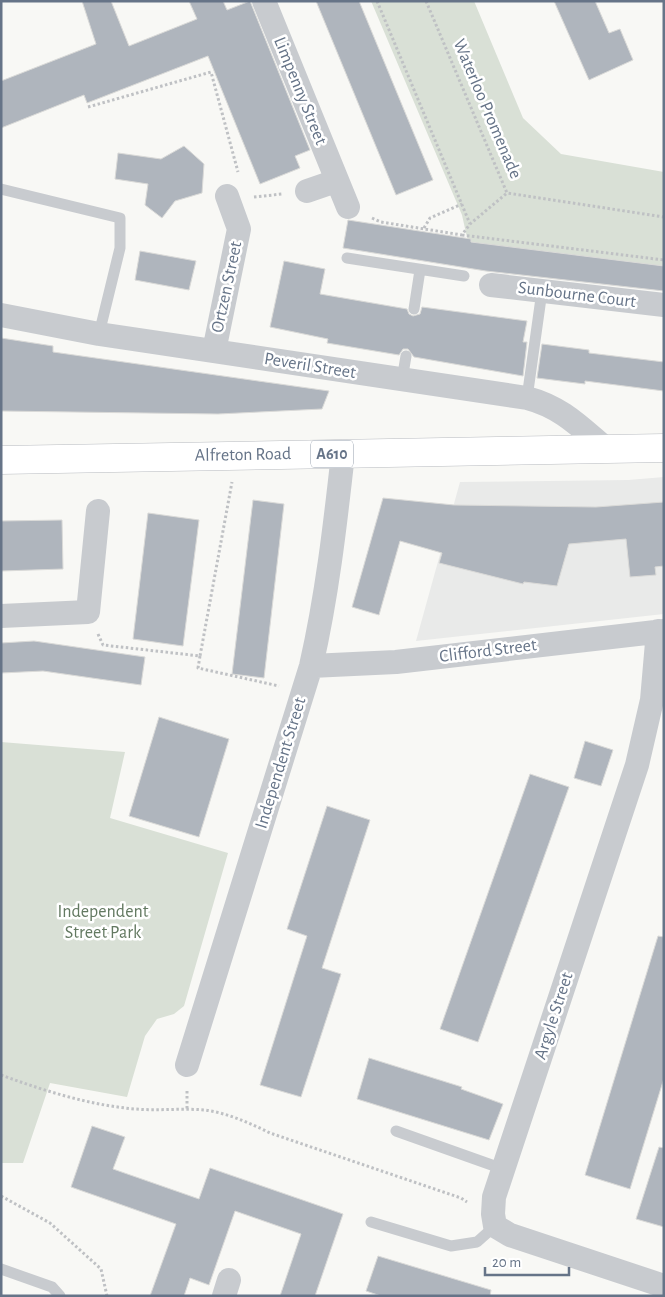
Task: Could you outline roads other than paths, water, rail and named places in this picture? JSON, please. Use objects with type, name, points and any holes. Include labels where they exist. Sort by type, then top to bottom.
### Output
[{"type":"main road","name":"Alfreton Road","points":[[1,460],[664,448]]},
{"type":"street","name":"Limpenny Street","points":[[264,1],[348,207]]},
{"type":"street","points":[[299,192],[336,181]]},
{"type":"street","name":"Ortzen Street","points":[[214,351],[239,229],[233,188]]},
{"type":"street","name":"Sunbourne Court","points":[[491,285],[664,306]]},
{"type":"street","name":"Peveril Street","points":[[1,315],[99,334],[527,398],[547,404],[568,416],[605,448]]},
{"type":"street","name":"Independent Street","points":[[187,1066],[311,666],[324,610],[331,564],[343,454]]},
{"type":"street","points":[[1,616],[88,612],[98,511]]},
{"type":"street","name":"Clifford Street","points":[[311,666],[396,662],[661,631]]},
{"type":"street","name":"Argyle Street","points":[[495,1226],[492,1214],[494,1197],[637,765],[652,700],[661,631]]},
{"type":"street","points":[[495,1226],[510,1235],[664,1286]]},
{"type":"lane","points":[[1,189],[120,218],[120,248],[99,334]]},
{"type":"lane","points":[[347,258],[464,276]]},
{"type":"lane","points":[[414,309],[420,270]]},
{"type":"lane","points":[[527,398],[542,291]]},
{"type":"lane","points":[[402,380],[406,356]]},
{"type":"lane","points":[[396,1131],[503,1169]]},
{"type":"lane","points":[[371,1222],[451,1246],[477,1242],[495,1226]]},
{"type":"lane","points":[[1,1269],[52,1287],[60,1296]]},
{"type":"park label","name":"Independent Street Park","points":[[103,922]]}]
